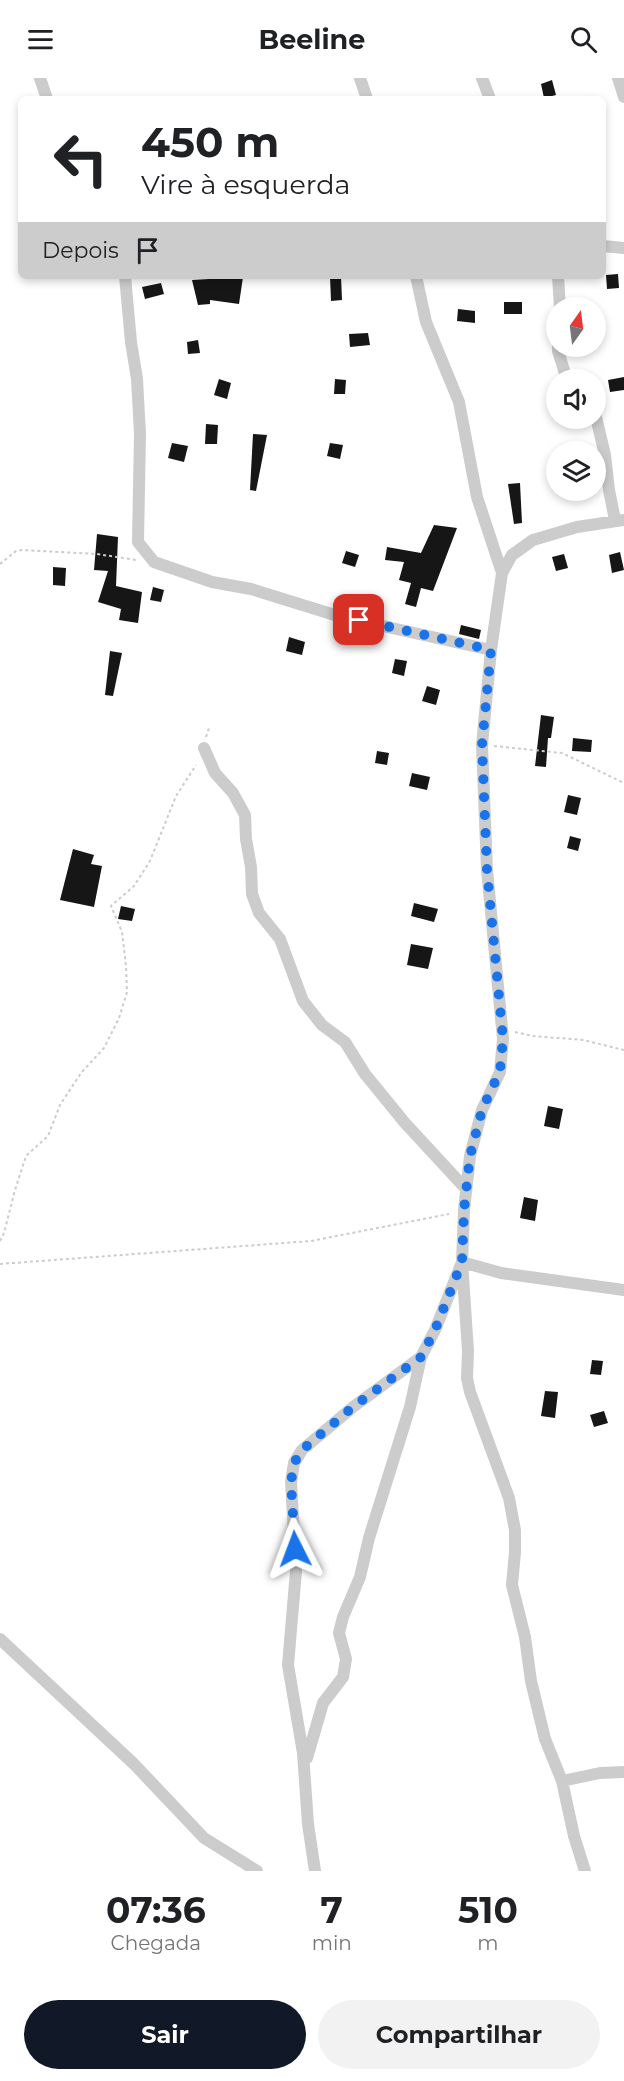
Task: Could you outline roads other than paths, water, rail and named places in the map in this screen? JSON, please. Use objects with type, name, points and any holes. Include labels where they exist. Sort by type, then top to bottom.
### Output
[{"type":"street","points":[[40,78],[46,96]]},
{"type":"street","points":[[360,78],[366,96]]},
{"type":"street","points":[[482,78],[489,96]]},
{"type":"street","points":[[618,78],[624,97]]},
{"type":"street","points":[[606,246],[624,248]]},
{"type":"street","points":[[125,279],[137,379],[140,434],[138,542],[154,562],[212,582],[251,589],[338,616],[491,650]]},
{"type":"street","points":[[417,279],[426,322],[459,402],[477,497],[502,573]]},
{"type":"street","points":[[558,279],[559,297]]},
{"type":"street","points":[[585,1871],[574,1836],[562,1781],[545,1739],[531,1681],[525,1636],[512,1585],[515,1530],[509,1498],[467,1378],[462,1262],[464,1210],[470,1156],[482,1110],[500,1071],[502,1028],[487,870],[482,745],[491,650],[502,573],[512,555],[533,540],[577,527],[620,520],[609,490],[605,455],[599,429]]},
{"type":"street","points":[[204,748],[215,773],[233,793],[245,815],[252,894],[259,914],[280,939],[303,1001],[322,1025],[345,1042],[365,1074],[405,1123],[466,1189]]},
{"type":"street","points":[[462,1262],[501,1273],[624,1290]]},
{"type":"street","points":[[304,1768],[323,1703],[343,1677],[346,1659],[339,1633],[360,1577],[369,1538],[410,1407],[421,1357],[435,1330],[462,1262]]},
{"type":"street","points":[[315,1871],[308,1824],[303,1753],[288,1665],[296,1571],[291,1482],[294,1463],[302,1450],[344,1414],[421,1357]]},
{"type":"street","points":[[0,1639],[134,1764],[204,1838],[256,1871]]},
{"type":"street","points":[[562,1781],[600,1773],[624,1772]]}]
